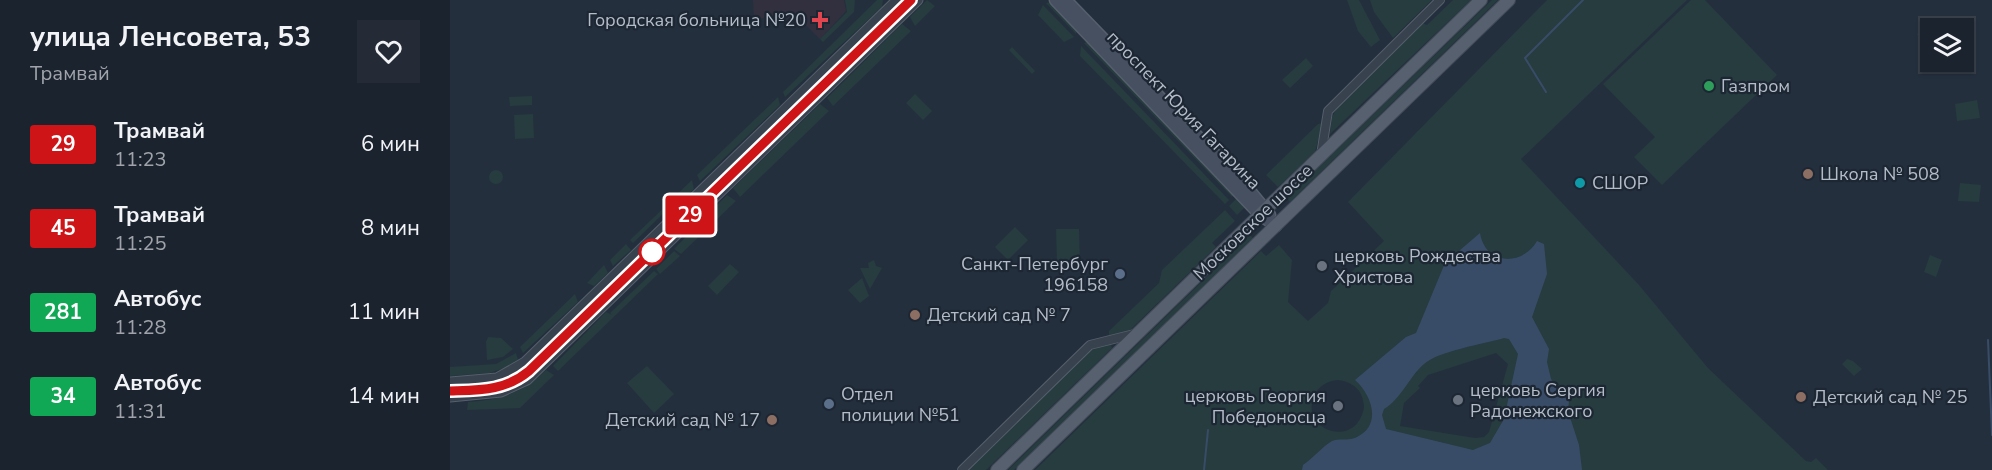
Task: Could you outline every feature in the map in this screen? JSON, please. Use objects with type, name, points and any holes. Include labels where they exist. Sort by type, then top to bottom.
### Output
[{"type":"main road","name":"проспект Юрия Гагарина","points":[[1055,0],[1263,212]]},
{"type":"main road","name":"проспект Юрия Гагарина","points":[[1066,0],[1276,226]]},
{"type":"main road","name":"Московское шоссе","points":[[997,470],[1482,0]]},
{"type":"main road","name":"Московское шоссе","points":[[1023,470],[1509,0]]},
{"type":"street","points":[[450,382],[497,378],[525,362],[896,0],[907,11]]},
{"type":"street","points":[[450,396],[501,392],[527,380],[918,0]]},
{"type":"street","points":[[1321,156],[1328,111],[1440,0]]},
{"type":"street","points":[[962,470],[1090,345],[1138,333]]},
{"type":"shaded area","name":"Городская больница №20","points":[[753,0],[844,0],[846,11],[820,39],[800,19],[754,18]]},
{"type":"green space","points":[[845,0],[855,0],[854,12],[823,42],[820,39],[847,12]]},
{"type":"green space","points":[[877,0],[883,0],[882,7],[785,97],[783,92]]},
{"type":"green space","points":[[927,0],[935,6],[915,26],[910,17]]},
{"type":"green space","points":[[1347,0],[1359,0],[1380,40],[1371,47],[1358,31]]},
{"type":"green space","points":[[1370,0],[1432,0],[1393,38],[1374,12]]},
{"type":"green space","points":[[1453,0],[1471,0],[1330,134],[1332,117],[1339,104],[1422,23],[1427,25]]},
{"type":"green space","points":[[1492,0],[1498,0],[1290,202],[1287,198]]},
{"type":"green space","points":[[1547,0],[1687,0],[1521,159],[1639,285],[1708,368],[1806,461],[1811,462],[1816,458],[1828,470],[1035,470],[1261,251],[1266,256],[1279,245],[1292,260],[1288,302],[1308,321],[1328,303],[1331,291],[1384,241],[1348,202]],"holes":[[[1496,353],[1508,364],[1489,432],[1484,437],[1475,438],[1400,426],[1404,403],[1420,388],[1418,386],[1428,375]],[[1338,380],[1356,388],[1362,396],[1364,407],[1359,421],[1351,429],[1341,432],[1321,426],[1314,417],[1312,407],[1319,388],[1328,382]]]},
{"type":"green space","points":[[1691,0],[1705,0],[1777,75],[1662,185],[1634,157],[1655,137],[1603,84]]},
{"type":"green space","points":[[1051,2],[1077,30],[1076,34],[1046,3]]},
{"type":"green space","points":[[1043,5],[1074,37],[1064,42],[1038,15]]},
{"type":"green space","points":[[902,24],[911,31],[833,106],[827,98]]},
{"type":"green space","points":[[1089,42],[1235,193],[1232,197],[1084,43]]},
{"type":"green space","points":[[1081,46],[1229,200],[1225,204],[1080,56]]},
{"type":"green space","points":[[1012,47],[1035,71],[1032,74],[1009,50]]},
{"type":"green space","points":[[1306,58],[1313,66],[1290,88],[1282,80]]},
{"type":"green space","points":[[915,94],[932,111],[923,120],[906,103]]},
{"type":"green space","points":[[532,96],[532,105],[510,106],[509,97]]},
{"type":"green space","points":[[778,97],[780,105],[700,181],[697,175]]},
{"type":"green space","points":[[1977,100],[1980,118],[1957,121],[1955,104]]},
{"type":"green space","points":[[820,104],[829,111],[740,197],[733,188]]},
{"type":"green space","points":[[533,114],[534,138],[515,139],[514,115]]},
{"type":"green space","points":[[1323,123],[1315,152],[1278,187],[1266,175],[1318,124]]},
{"type":"green space","points":[[1212,137],[1245,171],[1241,175],[1209,142]]},
{"type":"green space","points":[[493,170],[499,170],[503,177],[499,184],[493,184],[489,180],[489,174]]},
{"type":"green space","points":[[692,180],[694,189],[679,203],[673,198]]},
{"type":"green space","points":[[1960,183],[1981,185],[1979,202],[1958,201]]},
{"type":"green space","points":[[727,195],[736,201],[681,254],[674,249]]},
{"type":"green space","points":[[1238,197],[1246,206],[1237,215],[1229,206]]},
{"type":"green space","points":[[671,201],[673,204],[633,243],[630,240]]},
{"type":"green space","points":[[1225,210],[1235,221],[1212,243],[1216,247],[1130,330],[1109,336],[1109,331],[1159,283],[1162,270]]},
{"type":"green space","points":[[1015,227],[1028,240],[1008,260],[995,247]]},
{"type":"green space","points":[[1056,229],[1079,229],[1080,263],[1057,264]]},
{"type":"green space","points":[[1250,235],[1253,238],[1014,470],[1008,470]]},
{"type":"green space","points":[[626,244],[631,250],[613,266],[610,260]]},
{"type":"green space","points":[[674,251],[680,256],[660,274],[656,269]]},
{"type":"green space","points":[[1930,255],[1942,260],[1936,277],[1924,272]]},
{"type":"green space","points":[[874,260],[876,266],[882,268],[870,289],[860,268],[869,268],[868,263]]},
{"type":"green space","points":[[730,264],[739,272],[717,295],[708,286]]},
{"type":"green space","points":[[604,265],[608,273],[594,286],[587,283]]},
{"type":"green space","points":[[654,271],[658,274],[558,371],[553,366],[606,312],[612,315],[610,313]]},
{"type":"green space","points":[[862,278],[869,296],[860,303],[848,290]]},
{"type":"green space","points":[[575,294],[578,302],[523,353],[520,347]]},
{"type":"green space","points":[[488,337],[501,338],[513,349],[503,357],[487,360]]},
{"type":"green space","points":[[1111,345],[1112,348],[986,470],[966,470],[1089,351]]},
{"type":"green space","points":[[516,353],[518,360],[505,368],[489,373],[450,376],[450,367],[496,364]]},
{"type":"green space","points":[[1847,359],[1862,369],[1854,376],[1842,364]]},
{"type":"green space","points":[[647,366],[674,394],[654,413],[627,383]]},
{"type":"green space","points":[[546,370],[554,375],[520,408],[467,410],[468,402],[501,397],[520,390]]},
{"type":"water","points":[[1480,233],[1483,244],[1489,251],[1505,259],[1522,255],[1537,241],[1544,244],[1547,274],[1532,317],[1549,349],[1547,362],[1551,379],[1569,401],[1568,411],[1579,445],[1582,470],[1302,470],[1303,465],[1332,441],[1355,438],[1364,433],[1369,426],[1372,418],[1370,402],[1355,380],[1406,337],[1416,333],[1445,263]],"holes":[[[1504,338],[1509,339],[1518,354],[1504,419],[1490,443],[1473,450],[1386,429],[1382,415],[1384,409],[1395,400],[1424,364],[1450,352]]]},
{"type":"waterway","points":[[1546,92],[1525,58],[1583,0]]},
{"type":"waterway","points":[[1988,340],[1992,435]]},
{"type":"waterway","points":[[1204,470],[1208,430]]},
{"type":"tram line","points":[[450,391],[501,385],[529,371],[911,0]]},
{"type":"tram line","name":"29","points":[[450,391],[498,388],[516,381],[529,371],[911,0]]},
{"type":"place","name":"Городская больница №20","points":[[820,20]]},
{"type":"place","name":"Газпром","points":[[1709,86]]},
{"type":"place","name":"Школа № 508","points":[[1808,174]]},
{"type":"place","name":"СШОР","points":[[1580,183]]},
{"type":"place","name":"церковь Рождества Христова","points":[[1322,266]]},
{"type":"place","name":"Санкт-Петербург 196158","points":[[1120,274]]},
{"type":"place","name":"Детский сад № 7","points":[[915,315]]},
{"type":"place","name":"Детский сад № 25","points":[[1801,397]]},
{"type":"place","name":"церковь Сергия Радонежского","points":[[1458,400]]},
{"type":"place","name":"Отдел полиции №51","points":[[829,404]]},
{"type":"place","name":"церковь Георгия Победоносца","points":[[1338,406]]},
{"type":"place","name":"Детский сад № 17","points":[[772,420]]}]
